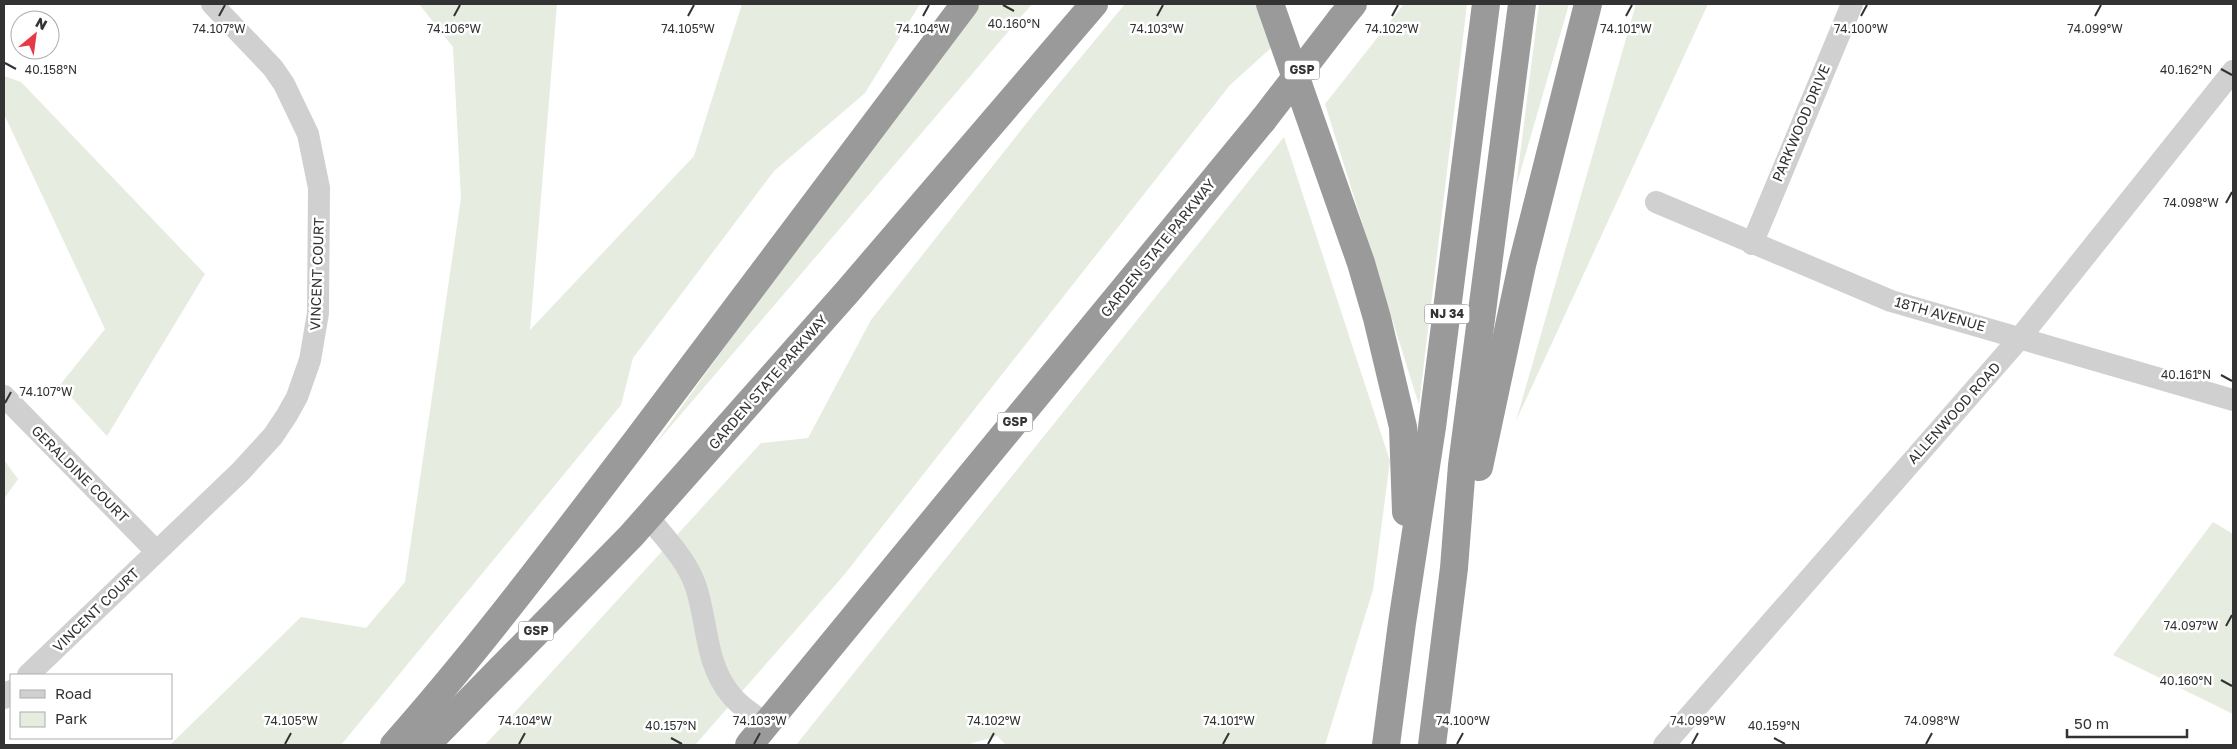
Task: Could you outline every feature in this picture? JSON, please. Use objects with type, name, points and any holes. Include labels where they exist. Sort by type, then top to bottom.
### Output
[{"type":"highway","points":[[394,745],[441,692],[573,524],[780,253],[965,4]]},
{"type":"highway","name":"GARDEN STATE PARKWAY","points":[[426,745],[648,517],[848,291],[1094,4]]},
{"type":"highway","points":[[1270,4],[1361,263],[1400,408],[1403,427],[1406,488],[1402,623]]},
{"type":"highway","name":"NJ 34","points":[[1386,745],[1402,623],[1434,417],[1486,4]]},
{"type":"highway","name":"NJ 34","points":[[1454,568],[1462,465],[1522,4]]},
{"type":"highway","points":[[1432,745],[1454,568],[1479,466],[1522,265],[1588,4]]},
{"type":"highway","name":"GARDEN STATE PARKWAY","points":[[749,745],[1263,120],[1347,12]]},
{"type":"street","name":"VINCENT COURT","points":[[29,674],[241,471],[274,436],[297,397],[310,360],[316,335],[319,188],[308,134],[284,84],[273,68],[212,4]]},
{"type":"street","name":"PARKWOOD DRIVE","points":[[1752,244],[1852,4]]},
{"type":"street","name":"ALLENWOOD ROAD","points":[[1664,745],[2019,339],[2233,71]]},
{"type":"street","name":"18TH AVENUE","points":[[1656,202],[1752,244],[1891,300],[2019,339],[2233,400]]},
{"type":"street","name":"GERALDINE COURT","points":[[4,396],[156,551]]},
{"type":"street","points":[[648,517],[684,562],[696,586],[712,664],[719,677],[732,696],[767,724]]},
{"type":"green space","points":[[419,4],[557,4],[530,330],[694,156],[742,4],[920,4],[865,93],[774,171],[633,358],[621,405],[341,745],[170,745],[301,617],[366,628],[405,582],[461,198],[453,47]]},
{"type":"green space","points":[[970,4],[1032,4],[653,447]]},
{"type":"green space","points":[[1125,4],[1257,4],[1273,46],[1230,85],[844,575],[695,745],[485,745],[761,443],[808,438],[871,320],[1033,115]]},
{"type":"green space","points":[[1404,4],[1467,4],[1419,405],[1325,104]]},
{"type":"green space","points":[[1539,4],[1569,4],[1516,187]]},
{"type":"green space","points":[[1636,4],[1708,4],[1516,421]]},
{"type":"green space","points":[[4,76],[21,82],[205,274],[107,436],[60,385],[105,329],[4,114]]},
{"type":"green space","points":[[1284,137],[1390,461],[1373,590],[1325,745],[1006,745],[997,736],[966,745],[796,745]]},
{"type":"green space","points":[[4,460],[18,479],[4,499]]},
{"type":"green space","points":[[2213,522],[2233,534],[2233,714],[2113,655]]}]
